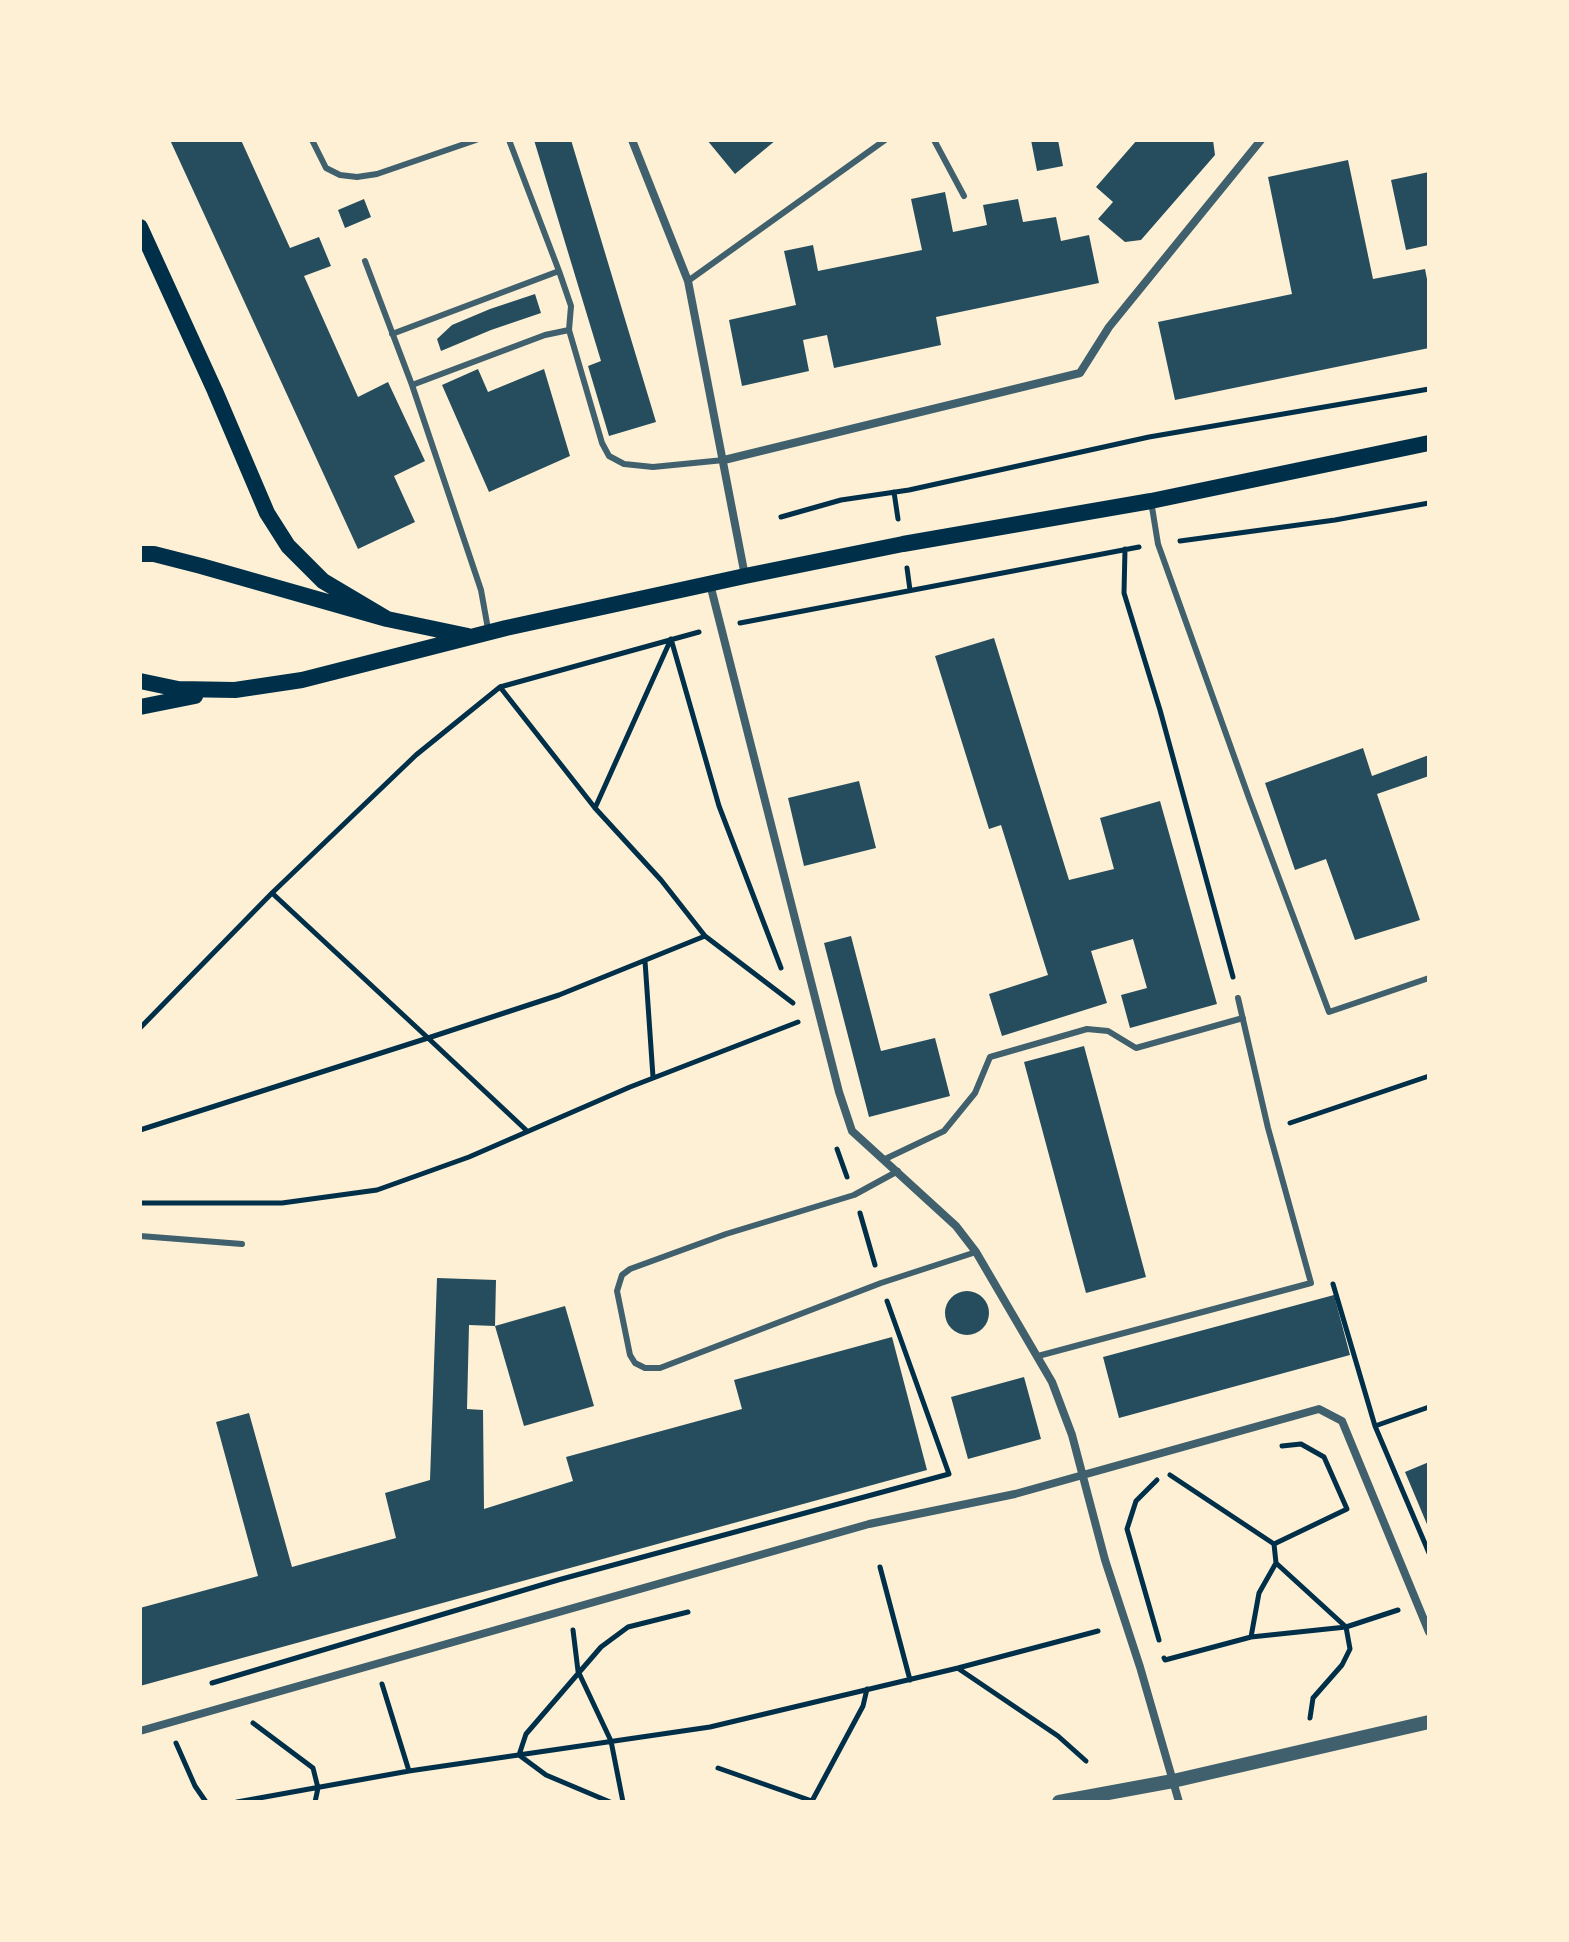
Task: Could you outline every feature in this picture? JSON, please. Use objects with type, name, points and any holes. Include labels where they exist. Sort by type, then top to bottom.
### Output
[{"type":"main road","points":[[140,227],[267,513],[288,546],[323,581],[387,619]]},
{"type":"main road","points":[[140,707],[302,680],[480,635],[745,576],[903,544],[1151,501],[1429,443]]},
{"type":"main road","points":[[140,554],[154,554],[201,566],[387,619],[480,635]]},
{"type":"main road","points":[[140,681],[178,689],[228,690]]},
{"type":"street","points":[[632,140],[688,281],[745,576]]},
{"type":"street","points":[[724,460],[1080,373],[1109,327],[1261,140]]},
{"type":"street","points":[[710,584],[839,1092],[852,1131],[956,1226],[976,1252],[1052,1382],[1072,1435],[1105,1560],[1179,1802]]},
{"type":"street","points":[[140,1731],[869,1524],[1015,1494],[1319,1409],[1342,1421],[1429,1632]]},
{"type":"street","points":[[1059,1802],[1173,1781],[1429,1722]]},
{"type":"lane","points":[[312,140],[326,168],[340,175],[357,177],[377,174],[476,140]]},
{"type":"lane","points":[[509,140],[571,306],[569,330],[602,443],[609,456],[624,464],[653,467],[724,460]]},
{"type":"lane","points":[[688,281],[885,140]]},
{"type":"lane","points":[[934,140],[964,196]]},
{"type":"lane","points":[[365,261],[412,385],[481,590],[480,635]]},
{"type":"lane","points":[[392,334],[559,271]]},
{"type":"lane","points":[[412,385],[545,335],[569,330]]},
{"type":"lane","points":[[1151,501],[1158,544],[1329,1012],[1429,978]]},
{"type":"lane","points":[[1038,1356],[1311,1283],[1268,1128],[1238,998]]},
{"type":"lane","points":[[883,1160],[944,1131],[975,1093],[990,1057],[1087,1029],[1108,1031],[1136,1048],[1243,1018]]},
{"type":"lane","points":[[898,1171],[854,1195],[726,1234],[630,1269],[622,1275],[617,1291],[630,1355],[635,1363],[645,1368],[660,1368],[881,1283],[976,1252]]},
{"type":"lane","points":[[140,1236],[242,1244]]},
{"type":"path","points":[[781,517],[841,500],[909,490],[1149,437],[1429,389]]},
{"type":"path","points":[[721,626],[1125,549],[1245,534],[1429,503]]},
{"type":"path","points":[[1125,549],[1124,593],[1160,710],[1238,998]]},
{"type":"path","points":[[140,1028],[272,893],[416,755],[500,687],[671,639]]},
{"type":"path","points":[[595,808],[671,639]]},
{"type":"path","points":[[671,639],[719,806],[784,978]]},
{"type":"path","points":[[500,687],[595,808],[661,880],[705,936],[793,1003],[788,991]]},
{"type":"path","points":[[272,893],[526,1130]]},
{"type":"path","points":[[140,1130],[559,995],[705,936]]},
{"type":"path","points":[[645,961],[653,1077]]},
{"type":"path","points":[[140,1203],[282,1203],[377,1190],[469,1157],[653,1077],[800,1021]]},
{"type":"path","points":[[1295,1121],[1429,1076]]},
{"type":"path","points":[[206,1685],[558,1580],[949,1474],[881,1283],[833,1135]]},
{"type":"path","points":[[1329,1270],[1375,1426],[1429,1553]]},
{"type":"path","points":[[1375,1426],[1429,1407]]},
{"type":"path","points":[[1273,1447],[1301,1444],[1324,1457],[1347,1509],[1274,1544]]},
{"type":"path","points":[[1182,1469],[1167,1473],[1136,1501],[1127,1529],[1165,1660],[1251,1637],[1346,1627],[1417,1603]]},
{"type":"path","points":[[1167,1473],[1274,1544]]},
{"type":"path","points":[[1251,1637],[1259,1593],[1276,1563],[1274,1544]]},
{"type":"path","points":[[1276,1563],[1346,1627],[1350,1649],[1342,1665],[1313,1698],[1310,1718]]},
{"type":"path","points":[[880,1567],[910,1680]]},
{"type":"path","points":[[570,1609],[578,1671],[611,1741],[623,1802]]},
{"type":"path","points":[[519,1755],[526,1734],[601,1647],[628,1627],[688,1612]]},
{"type":"path","points":[[237,1802],[409,1771],[710,1727],[910,1680],[1098,1631]]},
{"type":"path","points":[[376,1663],[409,1771]]},
{"type":"path","points":[[958,1668],[1058,1736],[1086,1761]]},
{"type":"path","points":[[718,1768],[812,1801],[863,1706],[867,1689]]},
{"type":"path","points":[[245,1716],[263,1734],[313,1768],[318,1788],[315,1802]]},
{"type":"path","points":[[519,1755],[546,1775],[610,1802]]},
{"type":"path","points":[[182,1759],[206,1802]]},
{"type":"building","points":[[170,140],[241,140],[290,248],[319,237],[331,266],[304,276],[358,397],[388,382],[425,461],[394,476],[415,522],[358,549]]},
{"type":"building","points":[[534,140],[571,140],[656,422],[609,436],[588,366],[601,361]]},
{"type":"building","points":[[707,140],[776,140],[735,174]]},
{"type":"building","points":[[1031,140],[1058,140],[1063,166],[1037,171]]},
{"type":"building","points":[[1137,140],[1213,140],[1215,155],[1141,240],[1125,242],[1098,219],[1113,202],[1096,187]]},
{"type":"building","points":[[1348,160],[1373,279],[1425,269],[1429,289],[1429,348],[1175,400],[1158,322],[1292,294],[1268,177]]},
{"type":"building","points":[[1429,172],[1429,245],[1406,250],[1391,180]]},
{"type":"building","points":[[945,192],[953,232],[987,225],[983,205],[1018,199],[1023,222],[1056,217],[1061,241],[1089,235],[1099,283],[936,317],[941,345],[834,368],[827,335],[803,340],[809,371],[742,386],[729,320],[796,305],[784,251],[813,245],[818,271],[922,250],[911,199]]},
{"type":"building","points":[[364,199],[371,217],[345,228],[338,210]]},
{"type":"building","points":[[535,294],[541,313],[441,351],[437,339],[452,325]]},
{"type":"building","points":[[478,369],[488,392],[544,369],[570,456],[489,492],[442,385]]},
{"type":"building","points":[[994,638],[1069,880],[1114,869],[1100,818],[1160,801],[1217,1004],[1130,1028],[1121,995],[1147,988],[1133,939],[1091,951],[1107,1003],[1002,1036],[989,994],[1048,975],[1001,825],[989,829],[935,656]]},
{"type":"building","points":[[1363,748],[1372,776],[1429,755],[1429,776],[1377,794],[1420,920],[1355,940],[1326,859],[1295,870],[1265,783]]},
{"type":"building","points":[[859,781],[876,848],[804,866],[788,798]]},
{"type":"building","points":[[851,936],[881,1051],[935,1038],[950,1096],[869,1117],[824,943]]},
{"type":"building","points":[[1084,1046],[1146,1277],[1086,1293],[1024,1062]]},
{"type":"building","points":[[437,1278],[496,1280],[495,1326],[469,1325],[467,1409],[483,1410],[484,1509],[573,1481],[566,1457],[742,1409],[734,1380],[892,1337],[927,1470],[140,1686],[140,1608],[258,1576],[216,1422],[249,1413],[292,1567],[396,1538],[385,1493],[430,1480]]},
{"type":"building","points":[[967,1291],[983,1297],[989,1313],[983,1329],[967,1335],[951,1329],[945,1313],[951,1297]]},
{"type":"building","points":[[1334,1295],[1350,1355],[1119,1418],[1103,1357]]},
{"type":"building","points":[[565,1306],[594,1406],[524,1426],[495,1326]]},
{"type":"building","points":[[1024,1377],[1041,1439],[968,1459],[951,1397]]},
{"type":"building","points":[[1429,1462],[1429,1529],[1405,1472]]}]
